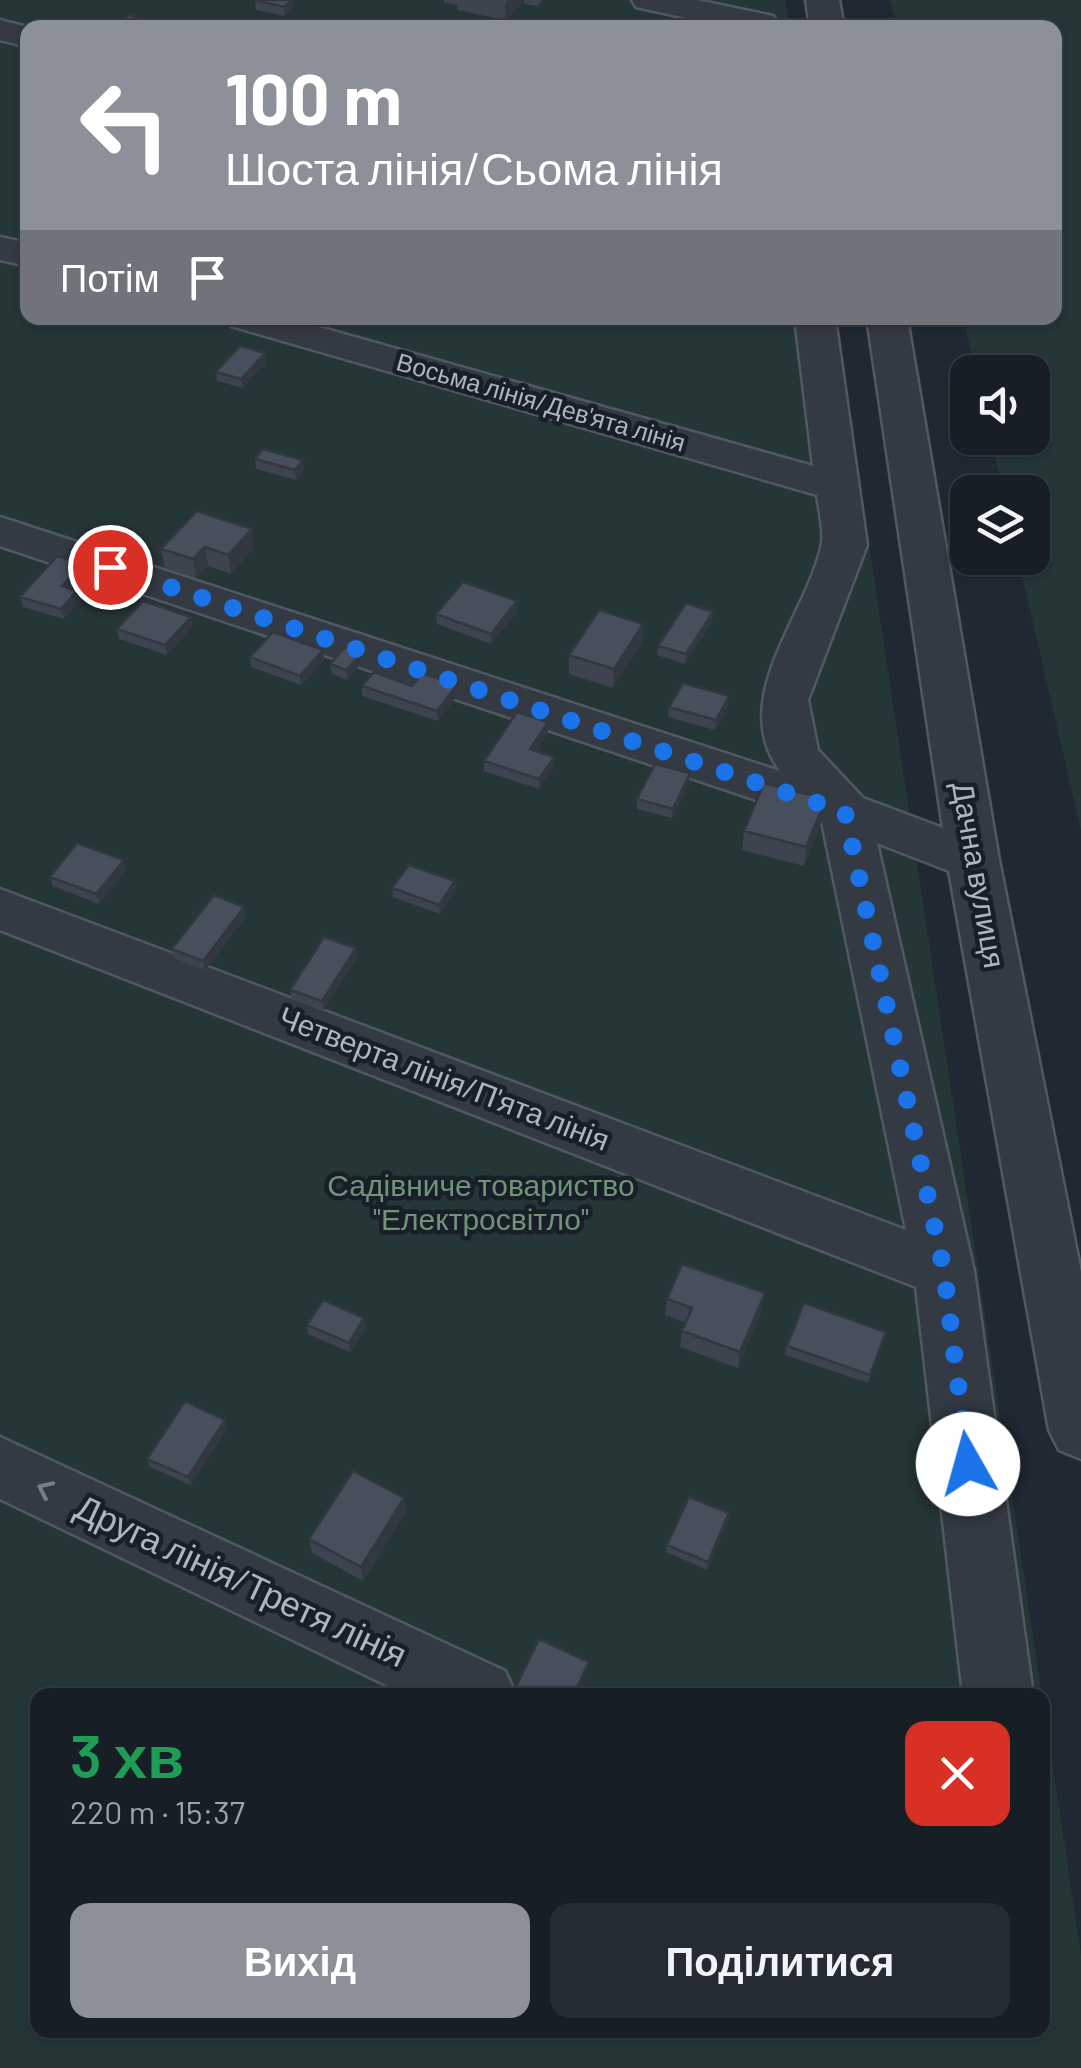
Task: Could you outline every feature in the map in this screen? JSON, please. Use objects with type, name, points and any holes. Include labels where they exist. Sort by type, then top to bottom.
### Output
[{"type":"street","points":[[648,0],[746,20]]},
{"type":"street","name":"Восьма лінія/Дев'ята лінія","points":[[270,325],[838,486]]},
{"type":"street","points":[[816,325],[845,545],[784,700],[795,756],[845,812],[944,1271],[997,1688]]},
{"type":"street","name":"Дачна вулиця","points":[[888,325],[973,860],[1081,1430]]},
{"type":"street","points":[[0,530],[845,812],[973,860]]},
{"type":"street","name":"Четверта лінія/П'ята лінія","points":[[0,910],[944,1271]]},
{"type":"street","name":"Друга лінія/Третя лінія","points":[[0,1468],[466,1688]]},
{"type":"green space","name":"Садівниче товариство \"Електросвітло\"","points":[[0,0],[785,0],[788,20],[20,20],[20,325],[836,325],[1041,1688],[30,1688],[30,2038],[1050,2038],[1050,1746],[1081,1955],[1081,2068],[0,2068]]},
{"type":"green space","points":[[890,0],[1081,0],[1081,831],[1022,575],[1050,575],[1050,475],[999,475],[995,455],[1050,455],[1050,355],[972,355],[965,325],[1062,325],[1062,20],[895,20]]},
{"type":"building","points":[[255,0],[292,0],[284,7]]},
{"type":"building","points":[[129,15],[148,20],[123,20]]},
{"type":"building","points":[[240,346],[265,353],[241,379],[216,372]]},
{"type":"building","points":[[263,449],[303,460],[295,470],[255,459]]},
{"type":"building","points":[[197,511],[252,529],[228,555],[205,547],[193,559],[161,549]]},
{"type":"building","points":[[57,556],[83,564],[62,586],[77,591],[61,609],[20,597]]},
{"type":"building","points":[[463,582],[517,601],[491,634],[436,614]]},
{"type":"building","points":[[143,601],[191,617],[165,645],[117,629]]},
{"type":"building","points":[[686,603],[713,612],[686,654],[658,646]]},
{"type":"building","points":[[599,610],[643,624],[614,669],[569,655]]},
{"type":"building","points":[[273,632],[323,650],[300,676],[250,657]]},
{"type":"building","points":[[345,647],[361,654],[346,670],[330,664]]},
{"type":"building","points":[[374,672],[412,686],[422,673],[457,685],[437,711],[362,686]]},
{"type":"building","points":[[683,683],[729,696],[716,720],[669,707]]},
{"type":"building","points":[[517,712],[548,722],[530,749],[554,757],[539,779],[484,761]]},
{"type":"building","points":[[655,764],[690,773],[673,809],[637,799]]},
{"type":"building","points":[[764,783],[826,799],[806,847],[744,831]]},
{"type":"building","points":[[77,843],[124,860],[96,894],[50,877]]},
{"type":"building","points":[[409,865],[455,881],[439,905],[392,888]]},
{"type":"building","points":[[214,895],[244,907],[203,961],[172,949]]},
{"type":"building","points":[[324,937],[356,948],[322,1001],[290,990]]},
{"type":"building","points":[[682,1264],[765,1293],[740,1352],[682,1331],[692,1308],[667,1299]]},
{"type":"building","points":[[323,1300],[364,1318],[349,1343],[307,1325]]},
{"type":"building","points":[[804,1303],[886,1332],[870,1375],[787,1346]]},
{"type":"building","points":[[185,1401],[225,1420],[188,1477],[147,1459]]},
{"type":"building","points":[[353,1471],[404,1498],[361,1567],[309,1539]]},
{"type":"building","points":[[689,1497],[729,1513],[708,1562],[667,1545]]},
{"type":"building","points":[[539,1639],[589,1662],[576,1688],[515,1688]]},
{"type":"route","points":[[110,567],[845,812],[944,1271],[968,1464]]}]
